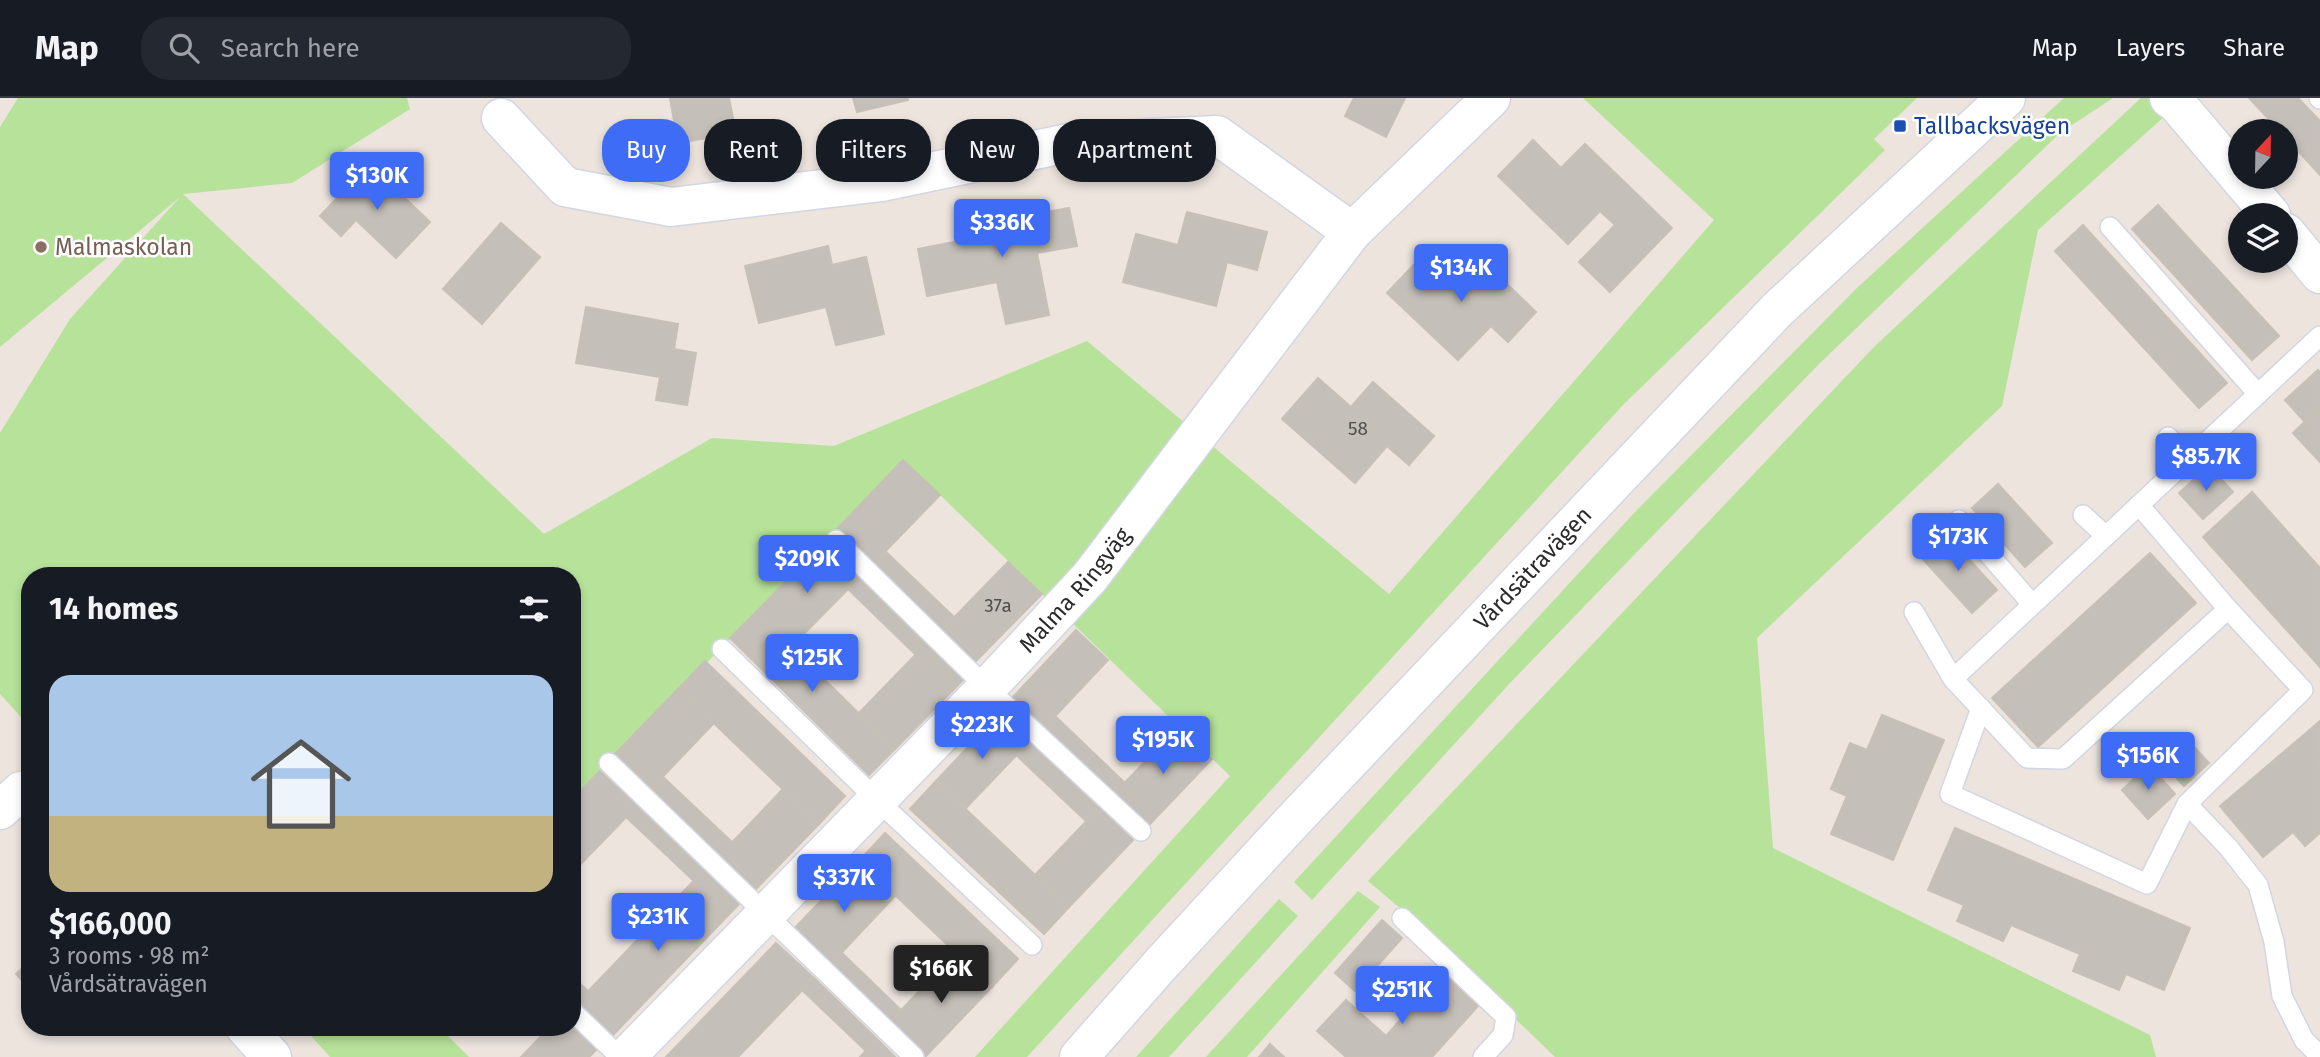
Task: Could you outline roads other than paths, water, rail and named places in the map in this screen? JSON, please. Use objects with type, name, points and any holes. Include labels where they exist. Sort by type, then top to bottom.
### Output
[{"type":"street","name":"Malma Ringväg","points":[[626,1057],[1090,577],[1352,232],[1491,98]]},
{"type":"street","name":"Vårdsätravägen","points":[[1079,1057],[1301,813],[1777,310],[2006,98]]},
{"type":"street","points":[[2169,98],[2178,104],[2261,203]]},
{"type":"street","points":[[501,118],[565,187],[671,207],[882,182],[1073,142],[1217,135],[1352,232]]},
{"type":"street","points":[[2298,247],[2320,274]]},
{"type":"street","points":[[253,1036],[272,1057]]},
{"type":"lane","points":[[2110,227],[2258,394]]},
{"type":"lane","points":[[1953,679],[2320,337]]},
{"type":"lane","points":[[2168,437],[2189,459]]},
{"type":"lane","points":[[1981,708],[1950,794],[2147,884],[2187,804],[2303,690],[2228,609],[2139,505]]},
{"type":"lane","points":[[2083,515],[2106,536]]},
{"type":"lane","points":[[1959,520],[2032,604]]},
{"type":"lane","points":[[836,540],[986,687],[1141,831]]},
{"type":"lane","points":[[1914,612],[1953,679],[2027,758],[2063,759],[2228,609]]},
{"type":"lane","points":[[722,649],[877,800],[1032,945]]},
{"type":"lane","points":[[609,763],[914,1057]]},
{"type":"lane","points":[[2187,804],[2228,847],[2258,886],[2274,943],[2282,996],[2305,1040],[2320,1056]]},
{"type":"lane","points":[[1402,918],[1506,1017],[1503,1035],[1483,1057]]},
{"type":"lane","points":[[581,1020],[620,1057]]},
{"type":"place","name":"Tallbacksvägen","points":[[1900,126]]},
{"type":"place","name":"Malmaskolan","points":[[41,247]]}]
